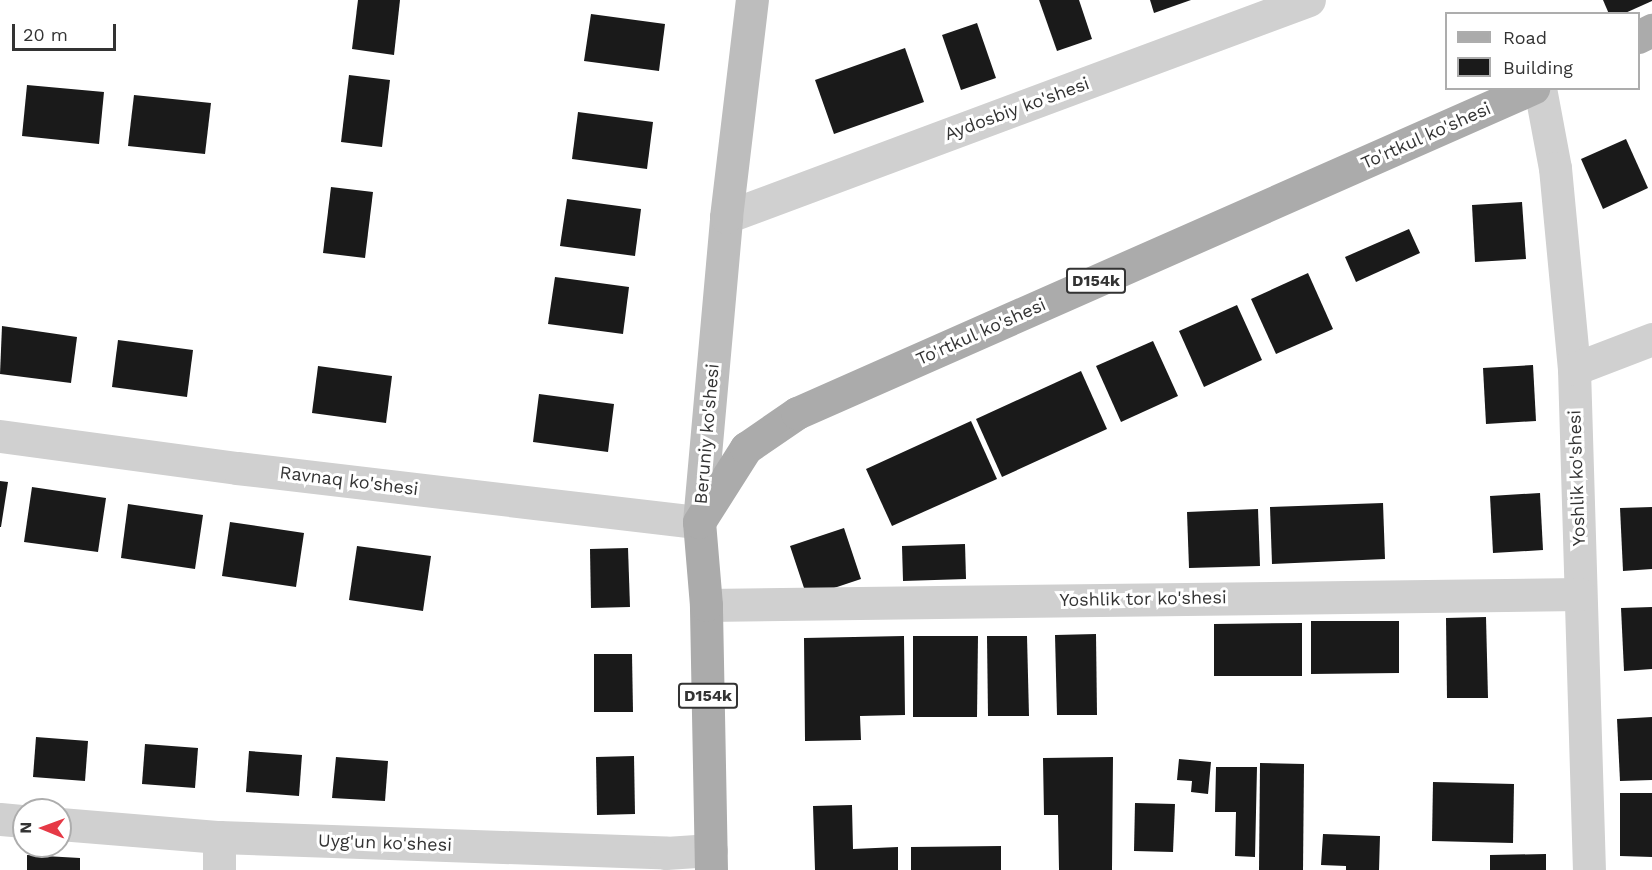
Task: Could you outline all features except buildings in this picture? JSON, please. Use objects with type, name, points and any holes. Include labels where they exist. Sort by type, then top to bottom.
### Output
[{"type":"main road","name":"To'rtkul ko'shesi","points":[[699,522],[746,448],[796,413],[1528,90]]},
{"type":"main road","name":"Beruniy ko'shesi","points":[[699,522],[706,605],[711,860]]},
{"type":"street","name":"Beruniy ko'shesi","points":[[699,522],[726,217],[753,0]]},
{"type":"street","name":"Aydosbiy ko'shesi","points":[[726,217],[1309,0]]},
{"type":"street","name":"Yoshlik ko'shesi","points":[[1540,90],[1556,168],[1574,369],[1589,870]]},
{"type":"street","points":[[1574,369],[1652,339]]},
{"type":"street","name":"Ravnaq ko'shesi","points":[[0,436],[237,468],[699,522]]},
{"type":"street","name":"Yoshlik tor ko'shesi","points":[[706,605],[1580,594]]},
{"type":"street","name":"Uyg'un ko'shesi","points":[[72,825],[219,837],[666,853],[711,860]]},
{"type":"street","points":[[219,837],[219,870]]}]
